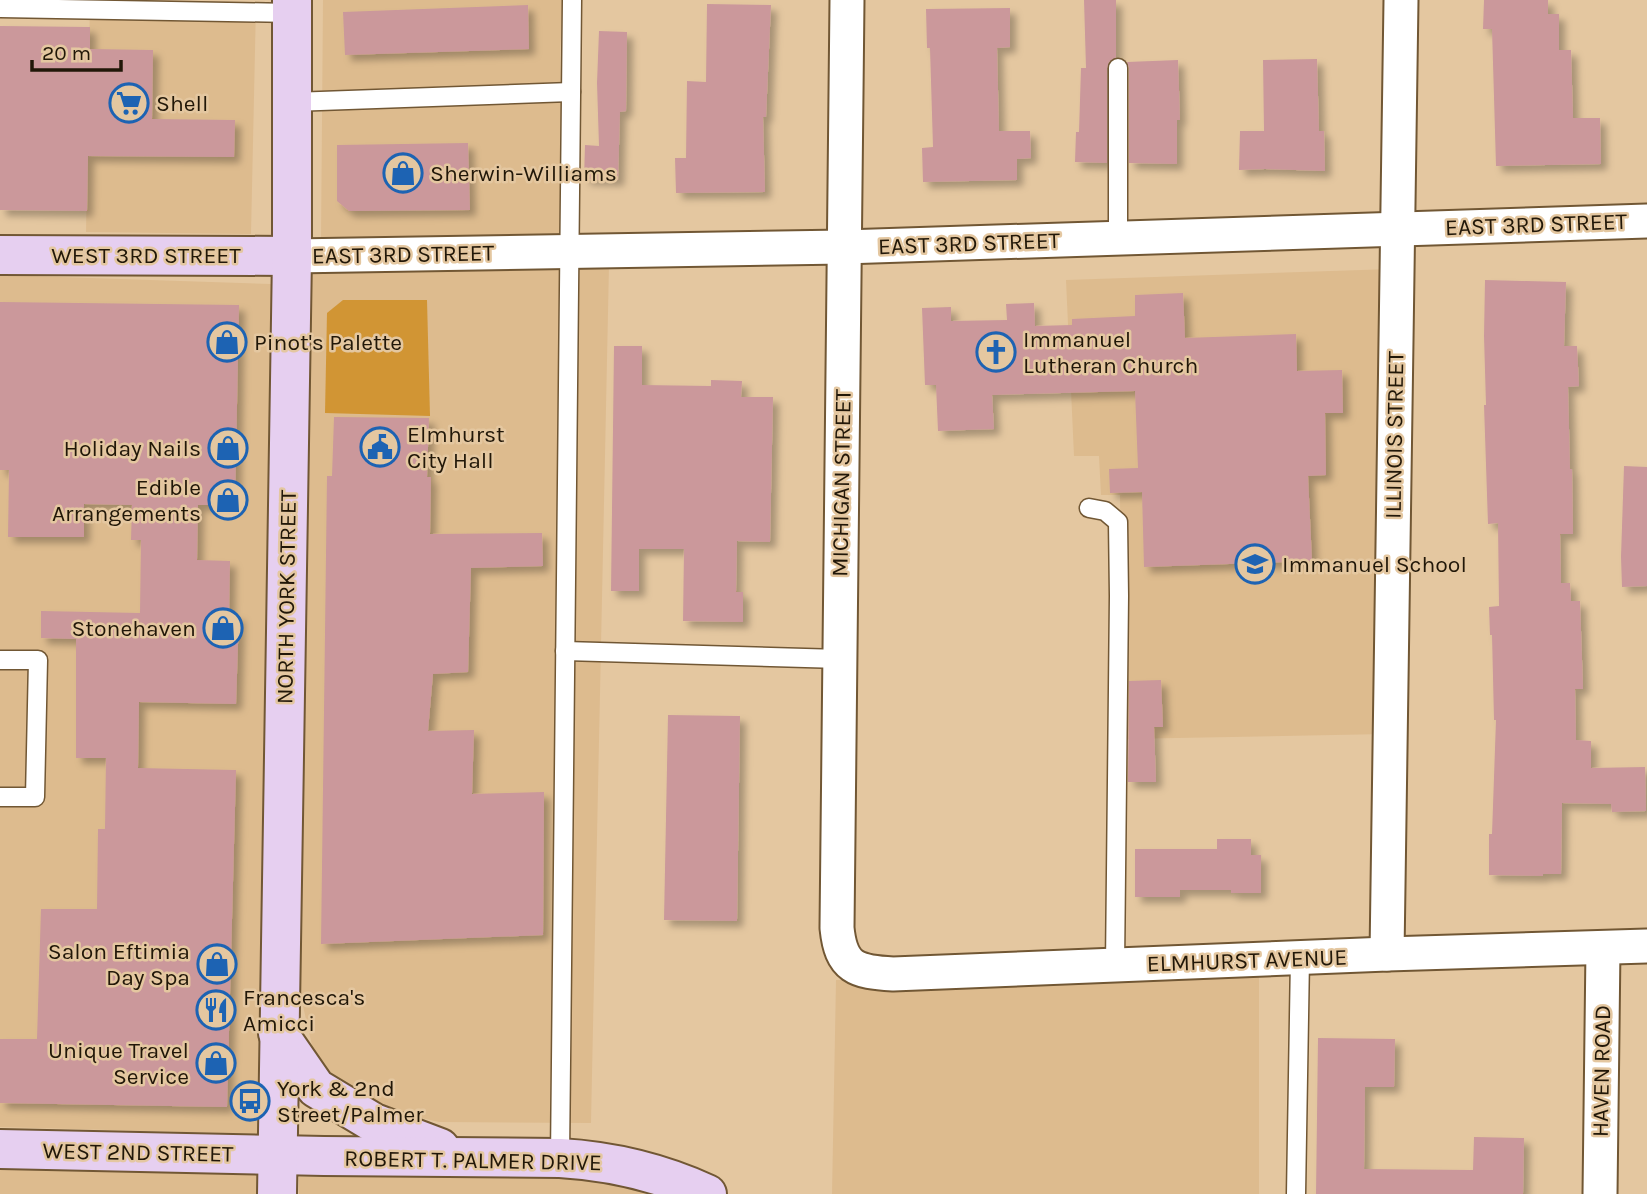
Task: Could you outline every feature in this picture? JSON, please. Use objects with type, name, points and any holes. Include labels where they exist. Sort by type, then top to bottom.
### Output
[{"type":"main road","name":"NORTH YORK STREET","points":[[277,1194],[292,256],[292,7]]},
{"type":"main road","name":"WEST 3RD STREET","points":[[0,255],[292,256]]},
{"type":"main road","points":[[278,1033],[316,1088],[374,1123],[465,1157]]},
{"type":"main road","name":"WEST 2ND STREET","points":[[0,1149],[277,1155]]},
{"type":"main road","name":"ROBERT T. PALMER DRIVE","points":[[277,1155],[593,1160],[626,1166],[707,1194]]},
{"type":"street","name":"MICHIGAN STREET","points":[[847,0],[837,928],[839,946],[849,963]]},
{"type":"street","name":"ILLINOIS STREET","points":[[1387,954],[1401,0]]},
{"type":"street","name":"EAST 3RD STREET","points":[[292,256],[844,247],[1647,221]]},
{"type":"street","name":"ELMHURST AVENUE","points":[[849,963],[859,970],[893,974],[1647,946]]},
{"type":"street","name":"HAVEN ROAD","points":[[1600,1194],[1603,948]]},
{"type":"lane","points":[[560,1158],[572,0]]},
{"type":"lane","points":[[0,8],[292,7]]},
{"type":"lane","points":[[1118,68],[1118,238]]},
{"type":"lane","points":[[292,102],[571,92]]},
{"type":"lane","points":[[1089,508],[1105,511],[1118,522],[1115,965]]},
{"type":"lane","points":[[565,651],[839,659]]},
{"type":"lane","points":[[0,660],[38,660],[36,797],[0,797]]},
{"type":"lane","points":[[1296,1194],[1300,958]]},
{"type":"shaded area","points":[[323,0],[563,0],[559,236],[321,241]]},
{"type":"shaded area","points":[[90,2],[256,5],[251,234],[86,232]]},
{"type":"shaded area","points":[[609,265],[591,1123],[439,1122],[360,1104],[314,1054],[300,993],[312,267]]},
{"type":"shaded area","name":"Immanuel School","points":[[1392,269],[1386,734],[1122,739],[1120,495],[1101,495],[1099,456],[1074,456],[1066,280]]},
{"type":"shaded area","points":[[0,275],[271,284],[257,1134],[0,1127]]},
{"type":"shaded area","points":[[343,300],[427,300],[430,416],[325,413],[327,313]]},
{"type":"shaded area","points":[[1259,973],[1259,1194],[832,1194],[836,980]]},
{"type":"shaded area","points":[[0,1169],[266,1172],[265,1194],[0,1194]]},
{"type":"shaded area","points":[[596,1176],[658,1194],[299,1194],[299,1177]]},
{"type":"building","points":[[1084,0],[1116,0],[1116,57],[1109,62],[1107,68],[1107,163],[1075,162],[1081,68],[1086,68]]},
{"type":"building","points":[[1484,0],[1548,0],[1548,14],[1559,14],[1559,50],[1571,50],[1573,118],[1600,118],[1601,164],[1496,166],[1492,29],[1483,29]]},
{"type":"building","points":[[707,4],[771,5],[766,117],[763,117],[765,192],[676,193],[675,158],[686,158],[687,81],[706,82]]},
{"type":"building","points":[[528,5],[529,49],[345,55],[343,12]]},
{"type":"building","points":[[1010,8],[1010,47],[997,48],[999,131],[1030,131],[1031,158],[1017,159],[1017,180],[923,182],[922,148],[933,147],[926,9]]},
{"type":"building","points":[[0,26],[90,27],[90,49],[153,50],[152,119],[235,120],[234,157],[88,156],[87,211],[0,210]]},
{"type":"building","points":[[599,31],[627,32],[626,111],[620,112],[618,180],[584,179],[585,145],[599,146]]},
{"type":"building","points":[[1317,59],[1319,131],[1324,131],[1325,171],[1239,170],[1240,131],[1264,131],[1263,60]]},
{"type":"building","points":[[1178,60],[1180,120],[1177,120],[1177,164],[1129,163],[1127,62]]},
{"type":"building","name":"Sherwin-Williams","points":[[468,143],[470,210],[349,211],[337,201],[337,145]]},
{"type":"building","points":[[1485,280],[1566,282],[1564,346],[1577,346],[1579,386],[1568,387],[1573,534],[1560,534],[1561,583],[1570,583],[1571,601],[1580,601],[1583,689],[1575,689],[1576,740],[1591,741],[1591,768],[1645,767],[1646,811],[1612,812],[1611,804],[1562,803],[1561,874],[1489,875],[1496,720],[1489,607],[1499,606],[1498,523],[1488,524],[1484,405]]},
{"type":"building","points":[[1183,293],[1185,338],[1296,334],[1297,371],[1342,370],[1343,413],[1325,413],[1326,475],[1308,476],[1312,561],[1144,567],[1142,492],[1110,493],[1109,469],[1138,468],[1135,391],[992,395],[994,429],[938,431],[936,385],[925,385],[922,308],[951,307],[951,321],[1007,320],[1006,304],[1034,303],[1035,326],[1072,325],[1072,319],[1135,316],[1135,295]]},
{"type":"building","points":[[0,302],[239,305],[235,505],[198,505],[197,560],[230,561],[229,615],[239,615],[236,704],[139,702],[138,768],[236,770],[227,1107],[0,1103],[0,1039],[37,1039],[41,909],[97,909],[98,829],[105,829],[106,758],[76,758],[76,639],[41,638],[41,611],[140,613],[141,540],[131,540],[132,505],[84,504],[84,537],[8,537],[9,470],[0,470]]},
{"type":"building","points":[[614,346],[642,346],[642,385],[711,386],[711,380],[742,381],[741,397],[773,397],[770,542],[737,541],[736,592],[743,592],[743,622],[683,621],[684,549],[639,549],[639,591],[611,591]]},
{"type":"building","points":[[334,417],[429,418],[427,477],[431,477],[430,534],[542,533],[543,566],[471,568],[468,672],[433,674],[428,731],[474,730],[472,794],[544,792],[543,935],[321,944],[327,476],[332,476]]},
{"type":"building","points":[[1624,466],[1647,467],[1647,586],[1622,587]]},
{"type":"building","points":[[1161,680],[1163,727],[1154,727],[1156,782],[1128,782],[1129,681]]},
{"type":"building","points":[[668,715],[740,716],[737,921],[664,920]]},
{"type":"building","points":[[1217,839],[1251,839],[1251,855],[1261,855],[1261,893],[1180,890],[1180,897],[1135,897],[1135,849],[1217,849]]},
{"type":"building","points":[[1318,1038],[1395,1039],[1394,1087],[1365,1087],[1364,1169],[1473,1170],[1474,1137],[1524,1138],[1523,1194],[1316,1194]]},
{"type":"place","name":"Shell","points":[[129,103]]},
{"type":"place","name":"Sherwin-Williams","points":[[403,173]]},
{"type":"place","name":"Pinot's Palette","points":[[227,342]]},
{"type":"place","name":"Immanuel Lutheran Church","points":[[996,352]]},
{"type":"place","name":"Elmhurst City Hall","points":[[380,447]]},
{"type":"place","name":"Holiday Nails","points":[[228,448]]},
{"type":"place","name":"Edible Arrangements","points":[[228,500]]},
{"type":"place","name":"Immanuel School","points":[[1255,564]]},
{"type":"place","name":"Stonehaven","points":[[223,628]]},
{"type":"place","name":"Salon Eftimia Day Spa","points":[[217,964]]},
{"type":"place","name":"Francesca's Amicci","points":[[216,1010]]},
{"type":"place","name":"Unique Travel Service","points":[[216,1063]]},
{"type":"place","name":"York & 2nd Street/Palmer","points":[[250,1101]]}]
